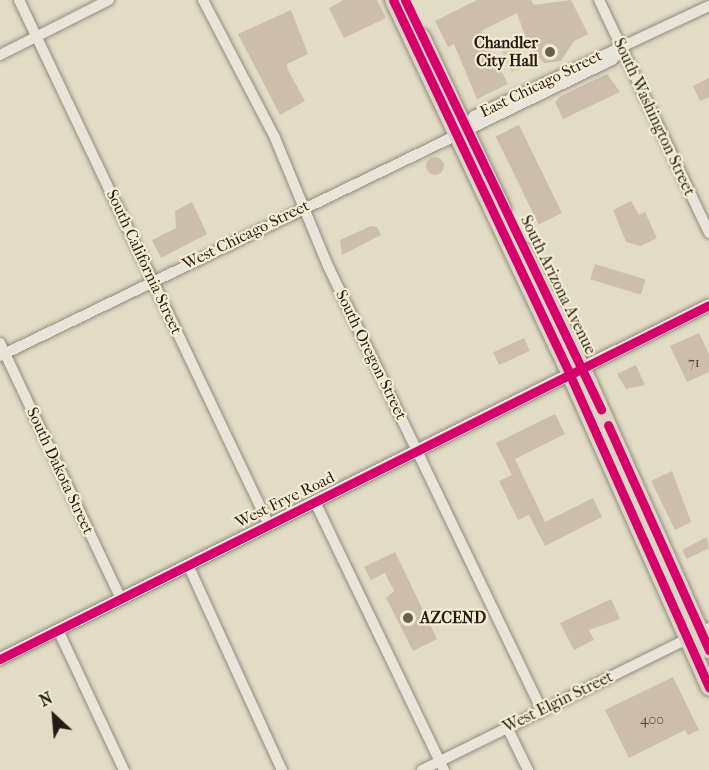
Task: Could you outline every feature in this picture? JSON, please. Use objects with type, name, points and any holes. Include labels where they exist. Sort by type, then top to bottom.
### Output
[{"type":"main road","name":"South Arizona Avenue","points":[[393,0],[502,216],[698,634],[709,650]]},
{"type":"main road","name":"South Arizona Avenue","points":[[405,0],[459,131]]},
{"type":"main road","name":"South Arizona Avenue","points":[[698,634],[709,687]]},
{"type":"street","name":"South California Street","points":[[19,0],[269,525]]},
{"type":"street","points":[[0,55],[109,0]]},
{"type":"street","name":"South Oregon Street","points":[[203,0],[307,205],[328,266],[542,710]]},
{"type":"street","name":"South Washington Street","points":[[599,0],[709,233]]},
{"type":"street","name":"East Chicago Street","points":[[459,131],[612,60],[623,49],[709,6]]},
{"type":"street","name":"West Chicago Street","points":[[2,351],[152,281],[459,131]]},
{"type":"street","name":"West Frye Road","points":[[0,659],[709,305]]},
{"type":"street","name":"South Dakota Street","points":[[2,351],[121,599]]},
{"type":"street","points":[[315,502],[442,766]]},
{"type":"street","points":[[188,565],[282,770]]},
{"type":"street","points":[[58,630],[124,770]]},
{"type":"street","name":"West Elgin Street","points":[[422,770],[442,766],[507,728],[698,634]]},
{"type":"street","points":[[507,728],[528,770]]},
{"type":"green space","points":[[515,39],[527,65],[512,72],[500,46]]},
{"type":"building","points":[[344,0],[377,0],[386,18],[344,38],[329,8]]},
{"type":"building","name":"Chandler City Hall","points":[[477,0],[531,0],[534,5],[571,0],[588,34],[574,41],[561,61],[544,63],[528,44],[517,13],[481,31],[508,84],[477,99],[454,44],[448,47],[435,21]]},
{"type":"building","points":[[291,10],[308,54],[287,64],[305,101],[280,115],[238,34]]},
{"type":"building","points":[[607,74],[620,92],[563,119],[555,102],[561,96]]},
{"type":"building","points":[[709,78],[709,97],[700,101],[693,86]]},
{"type":"building","points":[[519,125],[562,213],[539,224],[496,136]]},
{"type":"building","points":[[435,157],[441,160],[444,166],[441,172],[435,175],[429,172],[426,166],[429,160]]},
{"type":"building","points":[[631,201],[639,215],[645,212],[657,238],[641,246],[626,242],[613,210]]},
{"type":"building","points":[[192,202],[207,234],[161,258],[152,240],[176,228],[175,211]]},
{"type":"building","points":[[371,226],[377,227],[381,235],[342,255],[340,240]]},
{"type":"building","points":[[595,264],[646,279],[641,295],[590,279]]},
{"type":"building","points":[[699,333],[709,354],[709,372],[687,382],[670,346]]},
{"type":"building","points":[[524,338],[530,351],[499,365],[493,352]]},
{"type":"building","points":[[636,365],[645,385],[626,389],[617,374]]},
{"type":"building","points":[[555,414],[565,434],[515,459],[545,522],[593,498],[602,517],[545,546],[529,515],[518,520],[499,481],[512,475],[496,443]]},
{"type":"building","points":[[672,471],[691,522],[675,530],[651,481]]},
{"type":"building","points":[[707,537],[709,548],[687,559],[682,550]]},
{"type":"building","name":"AZCEND","points":[[395,552],[437,639],[413,651],[386,598],[394,591],[385,573],[371,580],[364,567]]},
{"type":"building","points":[[611,599],[620,619],[589,630],[594,640],[574,650],[560,623]]},
{"type":"building","points":[[673,677],[699,730],[688,735],[685,730],[629,758],[605,710]]},
{"type":"cycle path","points":[[393,0],[570,375],[709,687]]},
{"type":"cycle path","points":[[405,0],[601,410]]},
{"type":"cycle path","points":[[0,659],[709,305]]},
{"type":"cycle path","points":[[608,425],[709,650]]},
{"type":"place","name":"Chandler City Hall","points":[[550,52]]},
{"type":"place","name":"AZCEND","points":[[408,618]]}]
